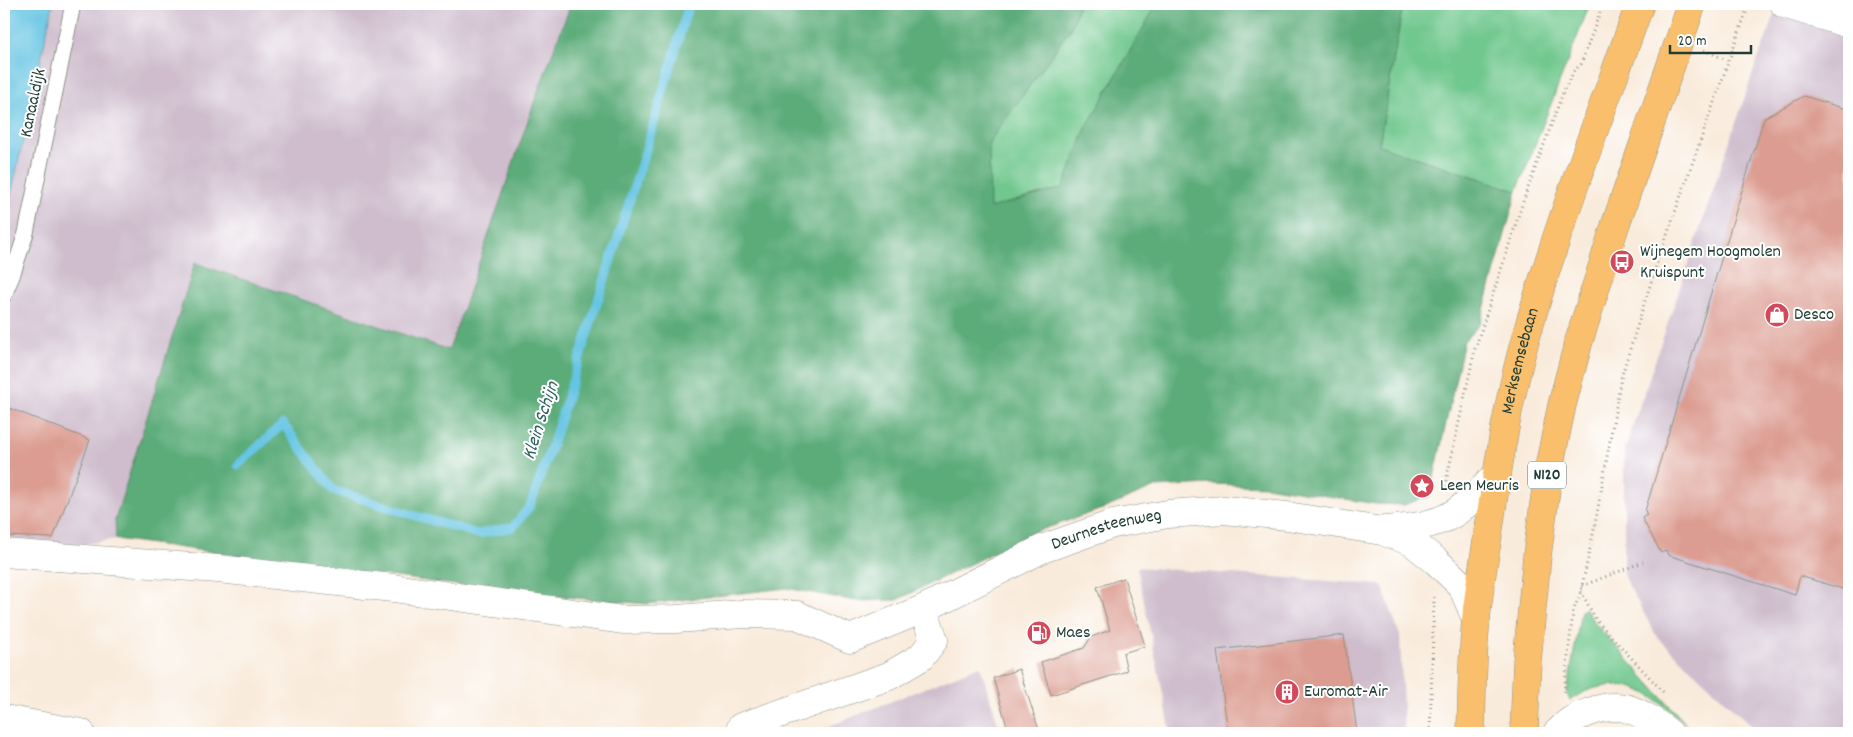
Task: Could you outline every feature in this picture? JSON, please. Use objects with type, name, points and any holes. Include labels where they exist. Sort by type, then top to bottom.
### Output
[{"type":"main road","name":"Merksemsebaan","points":[[1472,733],[1472,679],[1476,620],[1496,475],[1514,385],[1526,335],[1571,193],[1640,4]]},
{"type":"main road","name":"N120","points":[[1524,733],[1527,661],[1537,556],[1548,467],[1562,405],[1578,344],[1615,226],[1692,4]]},
{"type":"street","points":[[1784,4],[1849,24]]},
{"type":"street","name":"Deurnesteenweg","points":[[1382,531],[1413,527],[1440,520],[1454,513],[1496,475]]},
{"type":"street","name":"Deurnesteenweg","points":[[4,553],[218,570],[374,586],[623,620],[676,619],[742,614],[797,615],[850,638],[923,609],[1042,549],[1113,524],[1168,514],[1224,510],[1287,516],[1382,531],[1412,542],[1436,561],[1462,586],[1476,620]]},
{"type":"street","points":[[741,727],[889,676],[921,657],[934,640],[923,609]]},
{"type":"street","points":[[1564,727],[1601,707],[1613,706],[1629,708],[1648,717],[1669,733]]},
{"type":"street","points":[[4,719],[82,733]]},
{"type":"lane","name":"Kanaaldijk","points":[[4,295],[26,233],[73,4]]},
{"type":"path","points":[[1444,487],[1476,349],[1524,199],[1564,90],[1574,71],[1581,64],[1603,4]]},
{"type":"path","points":[[1564,727],[1562,704],[1574,612],[1581,591],[1617,397],[1628,353],[1657,263],[1750,4]]},
{"type":"path","points":[[1709,52],[1729,61]]},
{"type":"path","points":[[1582,586],[1643,562]]},
{"type":"path","points":[[1581,591],[1596,620],[1668,698]]},
{"type":"path","points":[[1430,733],[1434,593]]},
{"type":"shaded area","points":[[53,4],[571,4],[537,94],[449,350],[195,263],[115,520],[116,539],[4,558],[4,227]]},
{"type":"shaded area","points":[[1779,4],[1849,4],[1849,733],[1759,733],[1657,637],[1624,577],[1624,452],[1754,70]]},
{"type":"shaded area","points":[[1137,567],[1382,585],[1400,636],[1404,733],[1171,733]]},
{"type":"shaded area","points":[[980,666],[1001,733],[812,733]]},
{"type":"green space","points":[[571,4],[1079,4],[1071,28],[989,142],[990,208],[1063,188],[1086,128],[1157,4],[1403,4],[1379,145],[1517,191],[1480,324],[1464,341],[1430,496],[1404,505],[1376,504],[1266,486],[1211,484],[1155,487],[1108,507],[1035,532],[897,600],[856,601],[786,588],[647,604],[507,592],[116,539],[115,520],[195,263],[449,350],[537,94]]},
{"type":"green space","points":[[1079,4],[1157,4],[1086,128],[1063,188],[989,208],[989,142],[1071,28]]},
{"type":"green space","points":[[1403,4],[1590,4],[1517,191],[1379,145]]},
{"type":"green space","points":[[1585,608],[1593,621],[1686,724],[1652,697],[1631,687],[1603,686],[1585,692],[1570,701],[1567,693],[1581,611]]},
{"type":"water","points":[[4,4],[53,4],[4,227]]},
{"type":"building","name":"Desco","points":[[1804,96],[1849,110],[1849,588],[1846,590],[1800,576],[1795,595],[1668,555],[1666,550],[1661,553],[1642,518],[1647,515],[1645,511],[1764,118]]},
{"type":"building","points":[[4,406],[90,440],[53,538],[4,536]]},
{"type":"building","points":[[1124,578],[1145,646],[1123,653],[1127,671],[1051,695],[1041,662],[1084,648],[1091,637],[1110,630],[1097,587]]},
{"type":"building","name":"Euromat-Air","points":[[1344,635],[1357,733],[1228,733],[1217,650]]},
{"type":"building","points":[[1019,669],[1040,733],[1009,733],[993,678]]},
{"type":"waterway","name":"Klein Schijn","points":[[238,465],[283,424],[333,490],[478,534],[513,527],[530,506],[554,439],[646,149],[689,4]]},
{"type":"place","name":"Wijnegem Hoogmolen Kruispunt","points":[[1622,262]]},
{"type":"place","name":"Desco","points":[[1777,315]]},
{"type":"place","name":"Leen Meuris","points":[[1422,486]]},
{"type":"place","name":"Maes","points":[[1039,633]]},
{"type":"place","name":"Euromat-Air","points":[[1287,692]]}]
